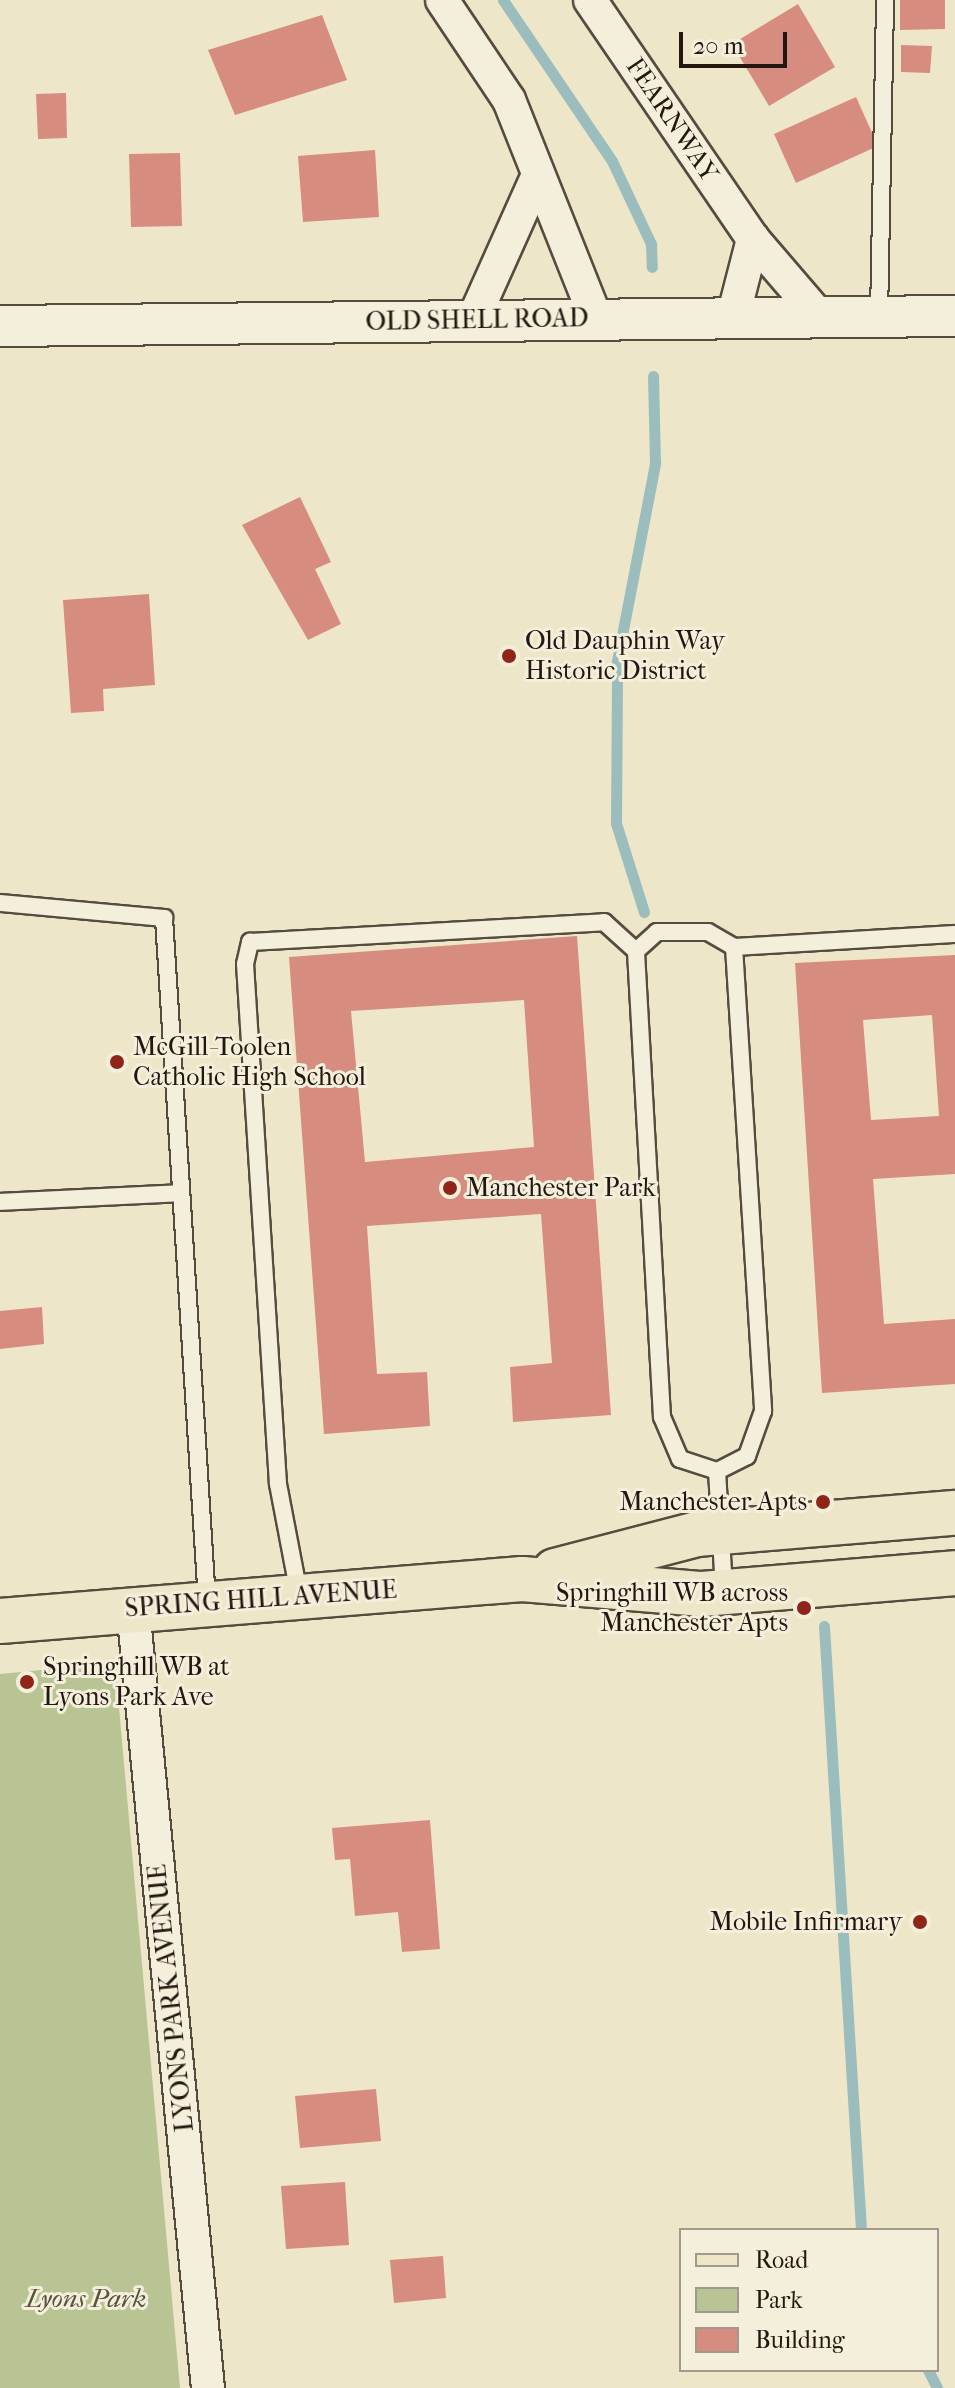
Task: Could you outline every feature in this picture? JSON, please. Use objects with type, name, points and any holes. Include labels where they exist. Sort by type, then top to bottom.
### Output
[{"type":"main road","name":"SPRING HILL AVENUE","points":[[522,1579],[720,1532],[955,1513]]},
{"type":"main road","name":"SPRING HILL AVENUE","points":[[0,1621],[522,1579],[724,1592],[955,1573]]},
{"type":"street","points":[[442,0],[509,100],[536,179],[596,319]]},
{"type":"street","name":"FEARNWAY","points":[[590,0],[753,239],[820,317]]},
{"type":"street","points":[[473,320],[536,179]]},
{"type":"street","points":[[733,317],[753,239]]},
{"type":"street","name":"OLD SHELL ROAD","points":[[0,326],[955,316]]},
{"type":"street","name":"LYONS PARK AVENUE","points":[[133,1608],[208,2388]]},
{"type":"lane","points":[[879,316],[885,0]]},
{"type":"lane","points":[[0,903],[164,918],[207,1602]]},
{"type":"lane","points":[[299,1596],[278,1484],[245,964],[250,942],[604,922],[636,951],[662,1417],[680,1459],[717,1471],[747,1456],[763,1411],[734,947]]},
{"type":"lane","points":[[636,951],[657,932],[708,932],[734,947],[955,934]]},
{"type":"lane","points":[[0,1202],[181,1193]]},
{"type":"lane","points":[[717,1471],[724,1592]]},
{"type":"green space","name":"Lyons Park","points":[[115,1663],[180,2388],[0,2388],[0,1674]]},
{"type":"building","points":[[900,0],[945,0],[945,29],[900,30]]},
{"type":"building","points":[[798,4],[835,67],[769,106],[732,44]]},
{"type":"building","points":[[322,15],[347,80],[235,115],[208,50]]},
{"type":"building","points":[[901,45],[932,46],[930,73],[901,72]]},
{"type":"building","points":[[66,93],[67,138],[38,139],[36,94]]},
{"type":"building","points":[[856,97],[878,146],[796,183],[774,134]]},
{"type":"building","points":[[375,150],[379,217],[303,222],[298,156]]},
{"type":"building","points":[[180,153],[182,226],[131,227],[129,154]]},
{"type":"building","points":[[300,497],[331,562],[315,569],[341,624],[308,640],[242,525]]},
{"type":"building","points":[[149,594],[155,685],[103,689],[104,711],[71,713],[63,600]]},
{"type":"building","name":"Manchester Park","points":[[577,936],[611,1415],[513,1422],[510,1367],[552,1363],[541,1214],[367,1226],[377,1374],[427,1372],[430,1426],[324,1434],[289,957]],"holes":[[[524,1000],[534,1147],[365,1162],[351,1011]]]},
{"type":"building","points":[[955,955],[955,1174],[873,1179],[884,1324],[955,1319],[955,1384],[822,1393],[795,963]],"holes":[[[932,1015],[939,1116],[871,1120],[863,1020]]]},
{"type":"building","points":[[42,1307],[44,1344],[0,1349],[0,1311]]},
{"type":"building","points":[[430,1820],[440,1949],[402,1952],[398,1912],[355,1916],[350,1859],[335,1860],[332,1828]]},
{"type":"building","points":[[376,2089],[381,2141],[300,2148],[295,2096]]},
{"type":"building","points":[[345,2182],[349,2245],[286,2249],[281,2186]]},
{"type":"building","points":[[443,2256],[446,2298],[394,2303],[390,2260]]},
{"type":"waterway","points":[[503,0],[612,161],[651,244],[652,267]]},
{"type":"waterway","points":[[644,912],[616,823],[617,661],[655,463],[653,376]]},
{"type":"waterway","points":[[824,1626],[861,2228]]},
{"type":"waterway","points":[[929,2372],[937,2388]]},
{"type":"place","name":"Old Dauphin Way Historic District","points":[[509,656]]},
{"type":"place","name":"McGill-Toolen Catholic High School","points":[[117,1062]]},
{"type":"place","name":"Manchester Park","points":[[450,1188]]},
{"type":"place","name":"Manchester Apts","points":[[823,1502]]},
{"type":"place","name":"Springhill WB across Manchester Apts","points":[[804,1608]]},
{"type":"place","name":"Springhill WB at Lyons Park Ave","points":[[27,1682]]},
{"type":"place","name":"Mobile Infirmary","points":[[920,1922]]}]
